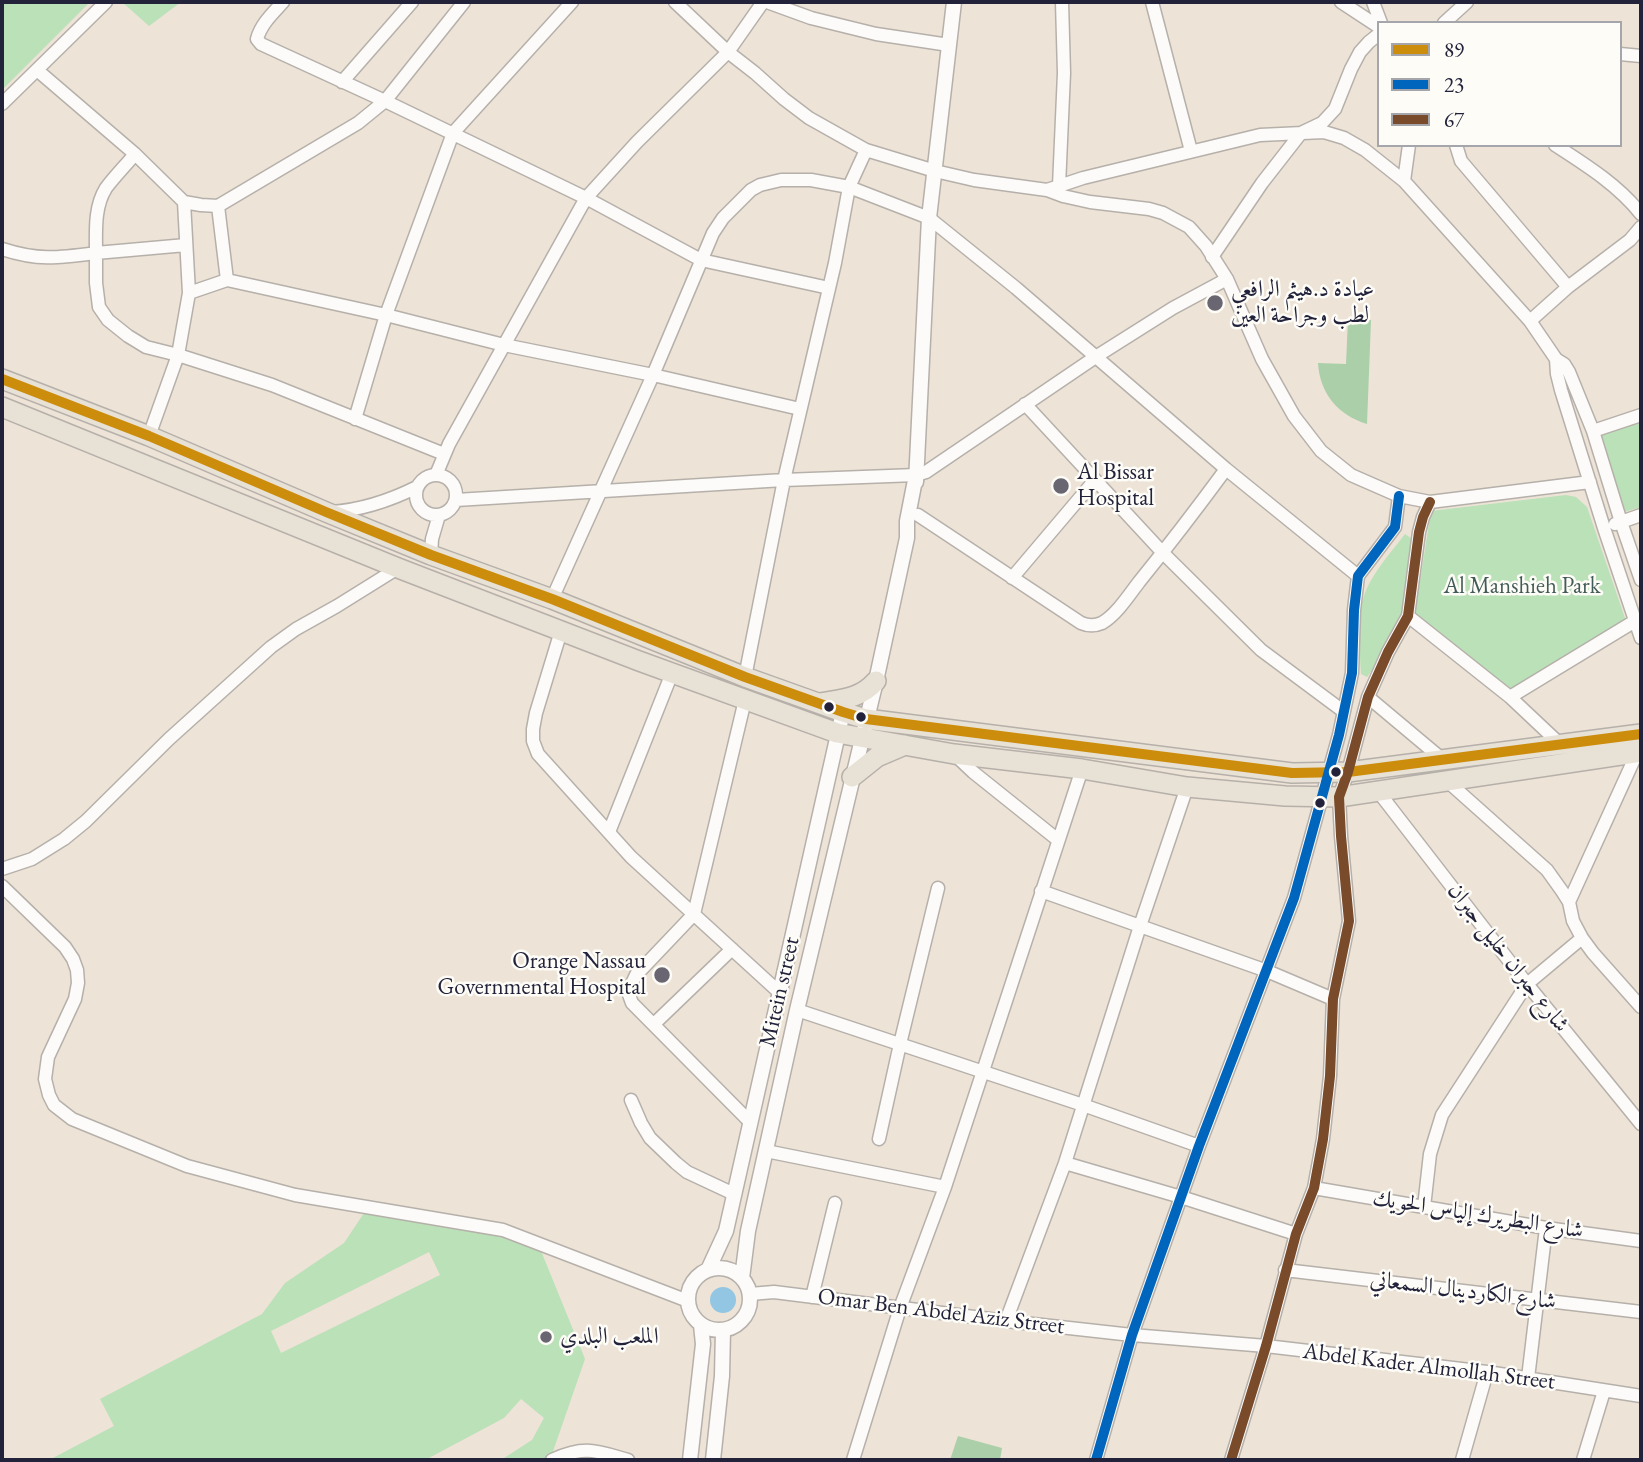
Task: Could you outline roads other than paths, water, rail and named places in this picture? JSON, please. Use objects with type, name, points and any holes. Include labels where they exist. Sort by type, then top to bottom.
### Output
[{"type":"highway","points":[[2,379],[149,436],[431,555],[843,712],[864,728],[905,745],[954,754],[1082,769],[1187,787],[1285,796],[1330,797],[1640,746]]},
{"type":"highway","points":[[2,407],[398,568],[745,701],[837,733],[864,728],[1292,773],[1348,772],[1561,745],[1640,746]]},
{"type":"highway","points":[[818,703],[861,695],[876,681]]},
{"type":"highway","points":[[852,777],[877,757],[905,745]]},
{"type":"street","points":[[2,104],[106,2]]},
{"type":"street","points":[[284,2],[263,25],[257,36],[258,42],[268,48],[586,198],[701,260],[829,288]]},
{"type":"street","points":[[342,82],[412,2]]},
{"type":"street","points":[[37,70],[135,154],[184,202],[218,206],[340,134],[385,101],[464,2]]},
{"type":"street","points":[[355,419],[386,316],[453,133],[572,2]]},
{"type":"street","points":[[675,2],[728,52],[810,118],[866,150],[974,180],[1053,188],[1083,178],[1260,135],[1324,132],[1344,138],[1365,150],[1404,181],[1530,321],[1556,359],[1564,364],[1593,431],[1641,580]]},
{"type":"street","points":[[436,475],[444,454],[586,198],[637,142],[728,52],[765,2],[811,18],[876,34],[948,45]]},
{"type":"street","points":[[907,538],[918,515],[916,475],[929,218],[954,2]]},
{"type":"street","points":[[1053,188],[1064,73],[1062,2]]},
{"type":"street","points":[[1152,2],[1191,152]]},
{"type":"street","points":[[1341,2],[1377,23]]},
{"type":"street","points":[[1373,2],[1379,21]]},
{"type":"street","points":[[1446,21],[1467,2]]},
{"type":"street","points":[[1212,257],[1262,183],[1301,134],[1322,123],[1335,109],[1360,52],[1377,36]]},
{"type":"street","points":[[1622,54],[1641,56]]},
{"type":"street","points":[[1404,181],[1409,147]]},
{"type":"street","points":[[1457,147],[1461,161],[1568,287]]},
{"type":"street","points":[[1564,148],[1612,185],[1641,214]]},
{"type":"street","points":[[746,677],[784,480],[829,288],[849,187],[866,150]]},
{"type":"street","points":[[135,154],[106,189],[97,212],[97,298],[99,307],[108,320],[146,347],[272,386],[444,454]]},
{"type":"street","points":[[552,599],[602,491],[713,233],[738,201],[760,185],[782,180],[811,180],[849,187],[929,218],[1097,356],[1226,469],[1359,576]]},
{"type":"street","points":[[1053,188],[1063,196],[1163,213],[1189,227],[1206,246],[1227,279],[1262,359],[1294,416],[1321,451],[1351,475],[1399,496],[1430,502],[1590,482]]},
{"type":"street","points":[[149,436],[178,355],[190,293],[184,202]]},
{"type":"street","points":[[218,206],[227,280]]},
{"type":"street","points":[[1530,321],[1568,287],[1630,240],[1641,228]]},
{"type":"street","points":[[1630,240],[1641,249]]},
{"type":"street","points":[[2,249],[33,257],[63,257],[186,245]]},
{"type":"street","points":[[456,500],[784,480],[916,475],[926,472],[1173,308],[1227,279]]},
{"type":"street","points":[[190,293],[227,280],[504,345],[653,375],[800,409]]},
{"type":"street","points":[[1556,359],[1558,382],[1641,638]]},
{"type":"street","points":[[1025,404],[1163,553],[1261,650],[1343,711]]},
{"type":"street","points":[[1593,431],[1641,415]]},
{"type":"street","points":[[918,515],[1081,623],[1096,625],[1105,622],[1118,608],[1226,469]]},
{"type":"street","points":[[326,512],[370,506],[400,496],[417,488],[425,478],[436,475],[452,483],[456,500],[450,510],[433,515],[422,510],[416,499],[417,488]]},
{"type":"street","points":[[907,538],[908,516],[916,475]]},
{"type":"street","points":[[1012,578],[1095,480]]},
{"type":"street","points":[[1232,1460],[1266,1346],[1285,1270],[1314,1188],[1323,1139],[1330,1076],[1333,999],[1349,921],[1341,836],[1330,797],[1327,773],[1339,735],[1352,673],[1354,610],[1359,576],[1395,527],[1399,496]]},
{"type":"street","points":[[1096,1460],[1132,1335],[1199,1146],[1267,971],[1330,797],[1348,772],[1368,697],[1408,616],[1419,532],[1430,502]]},
{"type":"street","points":[[431,555],[432,539],[439,515]]},
{"type":"street","points":[[1604,528],[1641,515]]},
{"type":"street","points":[[1395,527],[1419,532]]},
{"type":"street","name":"Mitein street","points":[[742,1278],[748,1231],[797,1010],[876,681],[907,538]]},
{"type":"street","points":[[2,869],[32,859],[86,821],[169,739],[271,647],[398,568]]},
{"type":"street","points":[[1408,616],[1510,697],[1561,745]]},
{"type":"street","points":[[1510,697],[1635,621]]},
{"type":"street","points":[[561,631],[533,729],[533,741],[538,754],[631,857],[780,993]]},
{"type":"street","points":[[609,832],[672,673]]},
{"type":"street","points":[[1352,673],[1363,679],[1375,680]]},
{"type":"street","points":[[1368,697],[1442,759]]},
{"type":"street","points":[[745,701],[694,914],[636,975],[628,992],[632,1003],[750,1122]]},
{"type":"street","name":"Mitein street","points":[[708,1270],[726,1231],[843,712]]},
{"type":"street","points":[[1569,902],[1640,746]]},
{"type":"street","points":[[954,754],[1058,840]]},
{"type":"street","points":[[853,1460],[900,1308],[945,1187],[1082,769]]},
{"type":"street","points":[[1446,780],[1538,861],[1555,880],[1569,902],[1573,921],[1582,938],[1641,1007]]},
{"type":"street","points":[[1006,1321],[1065,1163],[1187,787]]},
{"type":"street","name":"شارع جبران خليل جبران","points":[[1377,790],[1527,984],[1641,1124]]},
{"type":"street","points":[[2,886],[65,947],[77,970],[75,999],[48,1057],[45,1079],[48,1095],[54,1105],[72,1119],[187,1166],[295,1195],[503,1230],[688,1301]]},
{"type":"street","points":[[879,1139],[937,888]]},
{"type":"street","points":[[1041,891],[1267,971],[1333,999]]},
{"type":"street","points":[[1424,1208],[1430,1154],[1442,1115],[1527,984],[1582,938]]},
{"type":"street","points":[[654,1024],[732,949]]},
{"type":"street","points":[[797,1010],[1199,1146]]},
{"type":"street","points":[[631,1100],[650,1138],[676,1163],[687,1172],[734,1194]]},
{"type":"street","points":[[766,1151],[945,1187]]},
{"type":"street","points":[[1065,1163],[1296,1234]]},
{"type":"street","name":"شارع البطريرك إلياس الحويك","points":[[1314,1188],[1546,1228],[1641,1241]]},
{"type":"street","points":[[812,1297],[835,1203]]},
{"type":"street","points":[[1528,1378],[1546,1228]]},
{"type":"street","points":[[722,1268],[736,1273],[747,1285],[750,1304],[747,1313],[741,1322],[733,1327],[716,1331],[701,1325],[690,1311],[688,1291],[692,1282],[708,1270],[722,1268]]},
{"type":"street","name":"شارع الكاردينال السمعاني","points":[[1285,1270],[1641,1312]]},
{"type":"street","name":"Omar Ben Abdel Aziz Street","points":[[750,1294],[774,1292],[1132,1335]]},
{"type":"street","points":[[690,1460],[703,1344],[701,1325]]},
{"type":"street","points":[[713,1460],[722,1376],[723,1330]]},
{"type":"street","name":"Abdel Kader Almollah Street","points":[[1132,1335],[1266,1346],[1487,1372],[1641,1396]]},
{"type":"street","points":[[1462,1460],[1487,1372]]},
{"type":"street","points":[[1583,1460],[1604,1391]]},
{"type":"street","points":[[552,1460],[579,1450],[593,1450],[628,1460]]},
{"type":"water","points":[[723,1287],[732,1291],[736,1300],[732,1309],[723,1313],[714,1309],[710,1300],[714,1291]]},
{"type":"place","name":"عيادة د.هيثم الرافعي لطب وجراحة العين","points":[[1215,303]]},
{"type":"place","name":"Al Bissar Hospital","points":[[1061,486]]},
{"type":"place","name":"Orange Nassau Governmental Hospital","points":[[662,975]]},
{"type":"place","name":"الملعب البلدي","points":[[546,1337]]},
{"type":"park label","name":"Al Manshieh Park","points":[[1522,587]]}]
